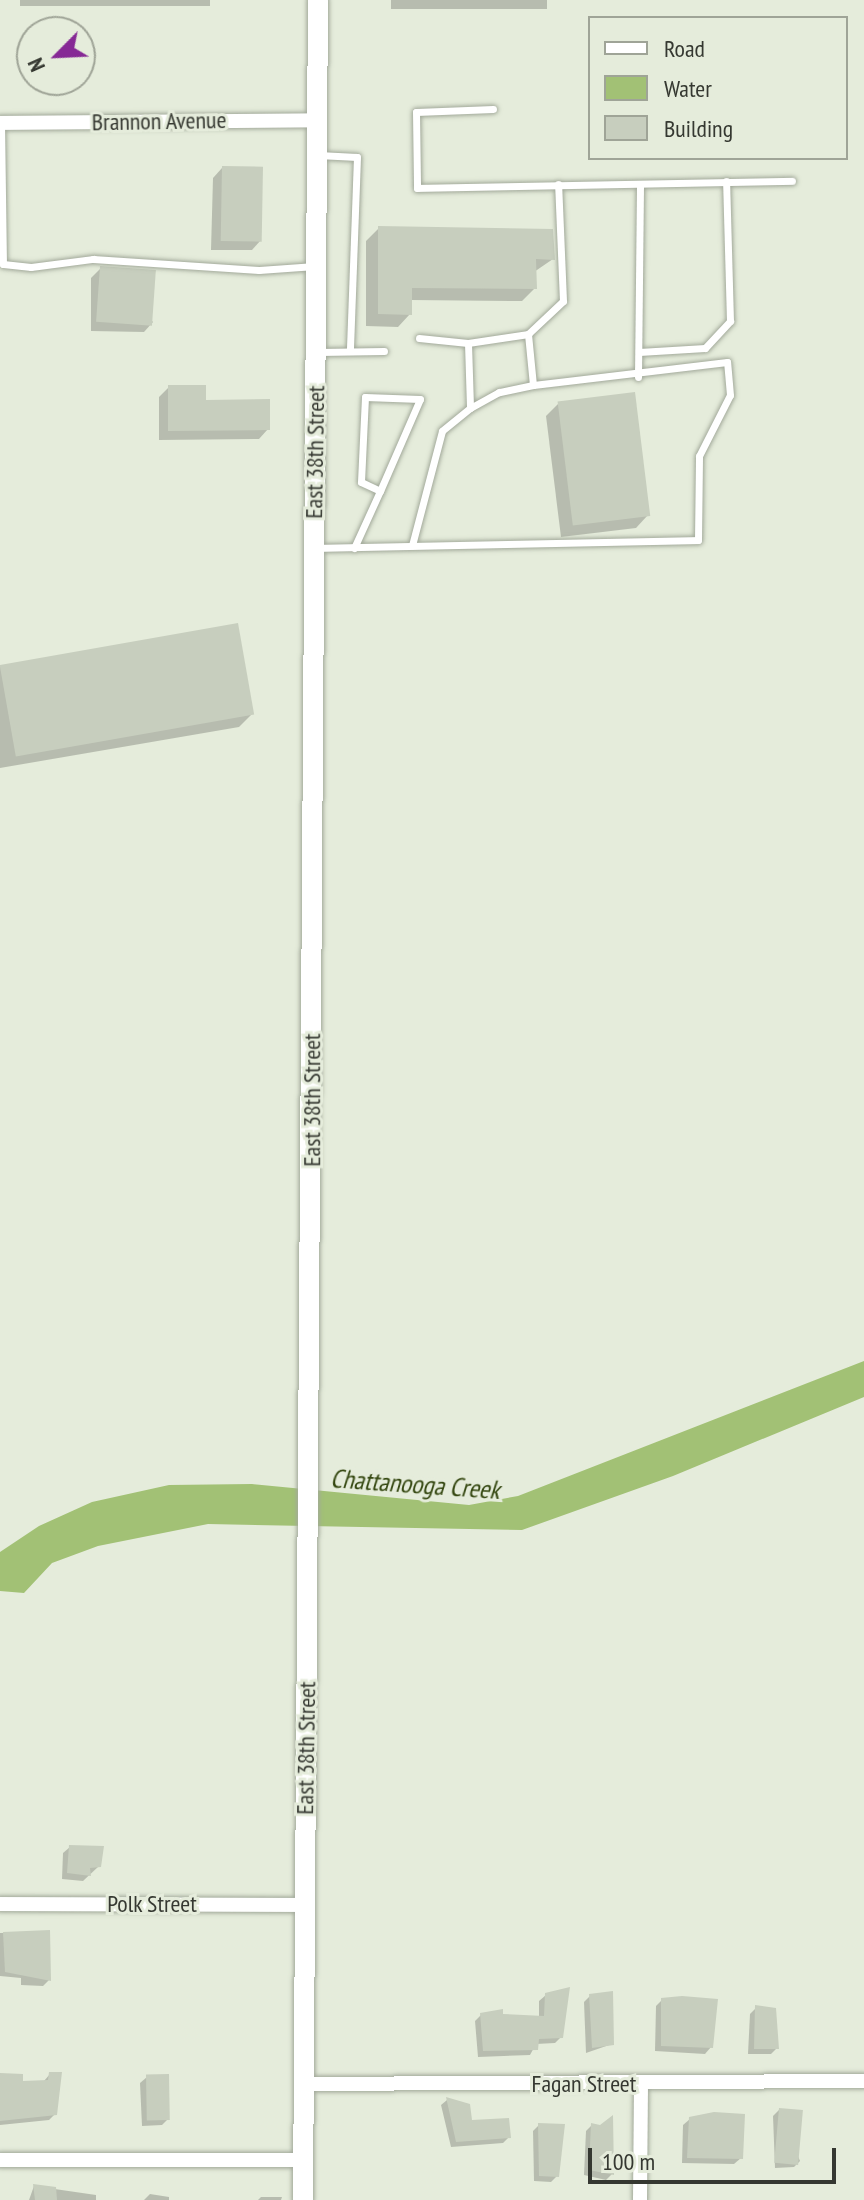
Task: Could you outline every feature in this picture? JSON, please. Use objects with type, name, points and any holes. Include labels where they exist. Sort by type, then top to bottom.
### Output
[{"type":"main road","name":"East 38th Street","points":[[303,2200],[318,0]]},
{"type":"street","name":"Brannon Avenue","points":[[0,123],[318,120]]},
{"type":"street","name":"Polk Street","points":[[0,1904],[304,1905]]},
{"type":"street","name":"Fagan Street","points":[[303,2084],[864,2081]]},
{"type":"street","points":[[640,2200],[641,2084]]},
{"type":"street","points":[[0,2160],[303,2160]]},
{"type":"lane","points":[[493,109],[416,112],[417,188],[792,181]]},
{"type":"lane","points":[[0,123],[3,264],[31,267],[93,259],[259,270],[317,265]]},
{"type":"lane","points":[[317,155],[357,157],[350,351]]},
{"type":"lane","points":[[639,352],[705,348],[730,321],[726,181]]},
{"type":"lane","points":[[419,338],[468,343],[528,334],[563,301],[558,184]]},
{"type":"lane","points":[[638,377],[640,185]]},
{"type":"lane","points":[[528,334],[533,385]]},
{"type":"lane","points":[[468,343],[470,408]]},
{"type":"lane","points":[[316,352],[384,351]]},
{"type":"lane","points":[[314,548],[698,540],[699,456],[730,395],[727,362],[638,377],[533,385],[499,392],[470,408],[442,431],[412,545]]},
{"type":"lane","points":[[354,548],[380,491],[415,412],[420,399],[365,397],[361,482],[380,491]]},
{"type":"water","points":[[864,1361],[864,1397],[673,1476],[522,1530],[208,1524],[98,1546],[52,1563],[24,1593],[0,1591],[0,1552],[39,1526],[92,1502],[169,1485],[252,1484],[469,1505],[518,1496]]},
{"type":"building","points":[[222,166],[263,167],[262,242],[221,241]]},
{"type":"building","points":[[378,226],[553,229],[555,260],[536,259],[537,289],[412,288],[412,315],[378,314]]},
{"type":"building","points":[[100,266],[156,270],[152,326],[96,322]]},
{"type":"building","points":[[168,385],[206,385],[206,400],[270,399],[270,430],[168,431]]},
{"type":"building","points":[[635,392],[650,516],[573,526],[558,402]]},
{"type":"building","points":[[238,623],[254,715],[16,757],[0,665]]},
{"type":"building","points":[[69,1845],[104,1846],[101,1867],[90,1868],[91,1876],[67,1873]]},
{"type":"building","points":[[50,1930],[51,1981],[5,1972],[3,1932]]},
{"type":"building","points":[[570,1987],[563,2038],[539,2039],[538,2050],[483,2051],[480,2013],[503,2009],[503,2014],[544,2016],[545,1993]]},
{"type":"building","points":[[613,1991],[614,2045],[592,2048],[589,1994]]},
{"type":"building","points":[[661,1998],[718,1999],[713,2048],[661,2046]]},
{"type":"building","points":[[755,2005],[776,2008],[779,2049],[754,2049]]},
{"type":"building","points":[[49,2072],[62,2072],[57,2115],[0,2121],[0,2073],[23,2074],[23,2081],[48,2080]]},
{"type":"building","points":[[146,2074],[169,2074],[170,2120],[147,2120]]},
{"type":"building","points":[[446,2097],[470,2104],[472,2120],[509,2118],[511,2138],[456,2142]]},
{"type":"building","points":[[779,2108],[803,2110],[798,2165],[774,2163]]},
{"type":"building","points":[[714,2112],[745,2114],[743,2159],[687,2158],[689,2117]]},
{"type":"building","points":[[613,2115],[614,2175],[589,2170],[591,2123],[600,2125]]},
{"type":"building","points":[[538,2123],[565,2124],[559,2177],[539,2176]]},
{"type":"building","points":[[33,2184],[56,2187],[57,2200],[35,2200]]},
{"type":"water label","name":"Chattanooga Creek","points":[[415,1484]]}]
